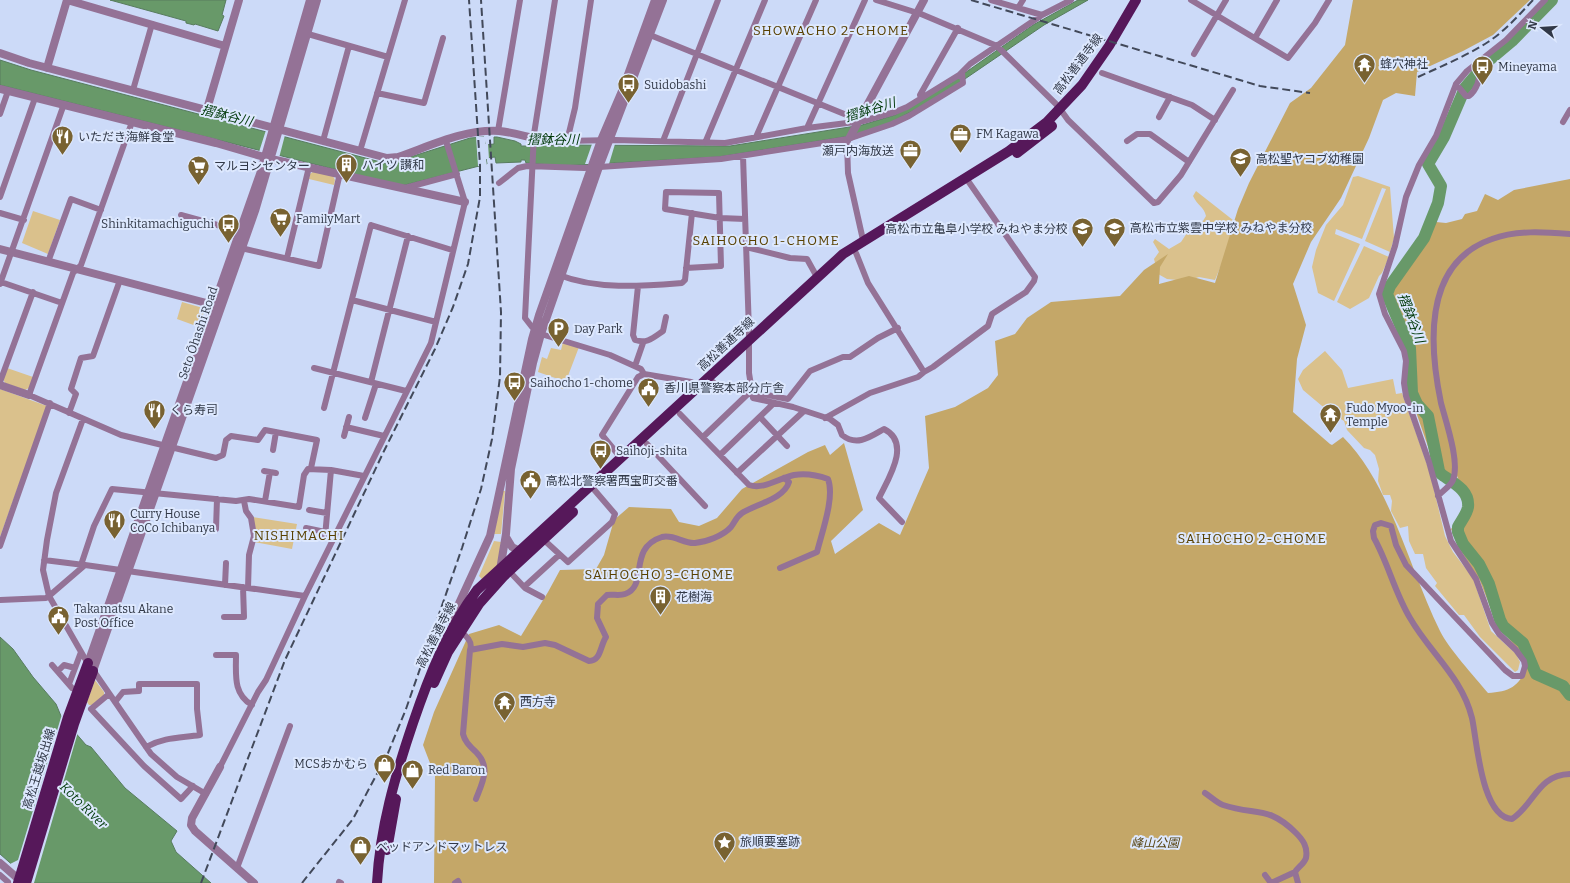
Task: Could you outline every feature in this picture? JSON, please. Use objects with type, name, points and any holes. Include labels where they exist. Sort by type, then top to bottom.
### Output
[{"type":"main road","name":"高松善通寺線","points":[[1062,112],[1095,67],[1136,0]]},
{"type":"main road","name":"高松善通寺線","points":[[384,883],[388,843],[402,778],[432,690],[456,630],[520,551],[647,444],[680,414],[817,277],[843,254],[863,240],[1038,139],[1100,69],[1143,0]]},
{"type":"main road","name":"高松善通寺線","points":[[377,883],[384,823],[396,776],[425,687],[477,590],[544,540],[621,458],[699,386],[831,272],[856,253],[967,181]]},
{"type":"main road","name":"高松王越坂出線","points":[[15,880],[90,667]]},
{"type":"street","points":[[47,68],[66,0],[226,46]]},
{"type":"street","points":[[206,109],[239,0]]},
{"type":"street","name":"Seto Ōhashi Road","points":[[90,667],[243,232],[260,174],[268,157],[310,0]]},
{"type":"street","name":"Seto Ōhashi Road","points":[[276,130],[318,0]]},
{"type":"street","points":[[360,151],[404,0]]},
{"type":"street","points":[[498,131],[520,0]]},
{"type":"street","points":[[555,0],[533,142],[525,318],[538,332],[610,355],[641,369],[644,374]]},
{"type":"street","points":[[565,141],[575,108],[591,0]]},
{"type":"street","points":[[476,799],[486,774],[484,763],[465,742],[463,734],[471,647],[465,634],[456,630],[456,610],[490,536],[538,332],[557,274],[655,0]]},
{"type":"street","points":[[605,142],[663,0]]},
{"type":"street","points":[[663,142],[718,0]]},
{"type":"street","points":[[705,143],[765,0]]},
{"type":"street","points":[[756,137],[816,0]]},
{"type":"street","points":[[808,128],[865,0]]},
{"type":"street","points":[[876,0],[958,28],[998,46],[1152,202],[1158,202],[1181,175],[1233,90]]},
{"type":"street","points":[[863,240],[848,173],[849,138],[924,0]]},
{"type":"street","points":[[991,0],[1042,15]]},
{"type":"street","points":[[1018,8],[1023,0]]},
{"type":"street","points":[[0,53],[47,68],[206,109],[276,130],[392,158],[446,143],[466,134],[498,131],[533,142],[725,143],[808,128],[858,122],[895,112],[922,98],[962,73],[970,64],[1042,15],[1071,0]]},
{"type":"street","points":[[1191,0],[1288,58],[1315,23],[1329,0]]},
{"type":"street","points":[[1194,54],[1226,0]]},
{"type":"street","points":[[1254,38],[1277,0]]},
{"type":"street","points":[[1545,0],[1506,40],[1466,71],[1456,84],[1436,136],[1419,165],[1406,197],[1395,246],[1379,294],[1385,314],[1404,351],[1406,361],[1404,383],[1406,396],[1451,541],[1476,579],[1492,623],[1499,634],[1524,660],[1525,666],[1522,676],[1513,676],[1505,670],[1406,565],[1396,545],[1391,526],[1380,523],[1375,525],[1373,531],[1374,538],[1410,619],[1460,686],[1472,717],[1479,768],[1495,807],[1502,817],[1512,819],[1518,815],[1539,786],[1560,774],[1570,774]]},
{"type":"street","points":[[133,90],[152,24]]},
{"type":"street","points":[[922,98],[920,95],[958,28]]},
{"type":"street","points":[[308,34],[388,57]]},
{"type":"street","points":[[650,35],[818,103],[858,122]]},
{"type":"street","points":[[378,93],[424,103],[443,38]]},
{"type":"street","points":[[323,141],[349,46]]},
{"type":"street","points":[[1456,84],[1466,96],[1473,93],[1481,77],[1480,60]]},
{"type":"street","points":[[499,182],[518,168],[532,165],[596,166],[743,156],[849,138],[892,124],[909,116],[963,83],[962,73]]},
{"type":"street","points":[[1102,73],[1192,105],[1216,120]]},
{"type":"street","points":[[0,114],[4,90],[309,167],[465,202]]},
{"type":"street","points":[[1159,117],[1170,97]]},
{"type":"street","points":[[0,197],[35,98]]},
{"type":"street","points":[[62,303],[32,292],[0,283],[24,220],[64,104]]},
{"type":"street","points":[[1563,122],[1570,110]]},
{"type":"street","points":[[29,395],[73,273],[80,265],[101,210],[132,122]]},
{"type":"street","points":[[1126,141],[1137,134],[1150,134],[1189,162]]},
{"type":"street","points":[[254,883],[194,831],[190,825],[192,818],[266,680],[304,596],[431,343],[452,250],[465,202],[457,173],[446,143]]},
{"type":"street","points":[[743,156],[749,344],[751,391],[753,398],[825,418],[838,425],[842,436],[852,440],[866,439],[884,429],[892,435],[896,440],[897,458],[879,498],[902,522]]},
{"type":"street","points":[[287,258],[309,167]]},
{"type":"street","points":[[241,248],[319,266],[340,173]]},
{"type":"street","points":[[404,189],[457,173]]},
{"type":"street","points":[[825,418],[870,393],[918,377],[988,326],[992,314],[1026,292],[1034,281],[1035,277],[967,181]]},
{"type":"street","points":[[686,268],[721,266],[720,218],[719,193],[666,192],[665,209],[720,218],[745,219]]},
{"type":"street","points":[[48,262],[71,199],[101,210]]},
{"type":"street","points":[[0,213],[24,220]]},
{"type":"street","points":[[557,274],[568,278],[621,286],[682,283],[685,280],[692,214]]},
{"type":"street","points":[[181,215],[243,232]]},
{"type":"street","points":[[324,408],[370,226],[452,250]]},
{"type":"street","name":"Seto Ōhashi Road","points":[[217,306],[241,248],[243,232]]},
{"type":"street","points":[[1438,496],[1452,482],[1454,471],[1451,438],[1438,384],[1434,321],[1436,306],[1446,278],[1458,260],[1465,253],[1491,239],[1517,234],[1570,234]]},
{"type":"street","points":[[365,418],[389,310],[408,236]]},
{"type":"street","points":[[746,247],[790,258],[807,258],[817,277]]},
{"type":"street","points":[[0,249],[217,306]]},
{"type":"street","points":[[856,253],[866,278],[924,372]]},
{"type":"street","points":[[69,413],[76,394],[71,389],[81,358],[85,356],[93,356],[120,280]]},
{"type":"street","points":[[638,286],[633,335],[635,340],[643,343]]},
{"type":"street","points":[[32,292],[0,384],[50,403],[69,413],[121,435],[216,458],[224,455],[226,440],[230,436],[258,440],[264,430],[317,440],[311,468]]},
{"type":"street","points":[[352,300],[436,322]]},
{"type":"street","points":[[635,366],[643,343],[663,331],[666,317]]},
{"type":"street","points":[[713,382],[716,385],[751,391],[788,400],[810,371],[843,356],[850,357],[878,338],[898,328]]},
{"type":"street","points":[[538,332],[512,464],[505,570],[524,587],[542,597]]},
{"type":"street","points":[[314,368],[406,391]]},
{"type":"street","points":[[621,458],[602,435],[638,377],[644,374],[691,382],[699,386]]},
{"type":"street","points":[[703,437],[751,391]]},
{"type":"street","points":[[0,546],[50,403]]},
{"type":"street","points":[[720,456],[774,403]]},
{"type":"street","points":[[737,473],[804,411]]},
{"type":"street","points":[[680,414],[749,485],[757,488],[794,475],[812,474],[828,479],[831,485],[831,495],[818,552],[780,568]]},
{"type":"street","points":[[344,436],[349,417]]},
{"type":"street","points":[[760,417],[787,446]]},
{"type":"street","points":[[83,419],[56,493],[43,570],[49,596],[90,667],[151,754],[177,777],[206,794]]},
{"type":"street","points":[[346,427],[384,436]]},
{"type":"street","points":[[273,450],[276,432]]},
{"type":"street","points":[[647,444],[705,506]]},
{"type":"street","points":[[0,600],[46,598],[83,565],[94,526],[112,489],[151,494],[244,501],[249,499],[299,507],[305,471],[311,468],[364,476]]},
{"type":"street","points":[[331,470],[325,537],[333,539]]},
{"type":"street","points":[[265,501],[270,472]]},
{"type":"street","points":[[470,650],[502,644],[523,647],[545,643],[589,661],[597,659],[606,637],[597,618],[598,604],[607,595],[624,595],[630,591],[637,583],[641,556],[654,540],[665,536],[694,543],[721,534],[732,527],[735,518],[743,512],[777,496],[787,487],[789,482],[784,478]]},
{"type":"street","points":[[544,540],[565,562],[569,562],[614,519],[616,514],[593,489]]},
{"type":"street","points":[[216,529],[217,499]]},
{"type":"street","points":[[224,617],[244,617],[245,588],[254,536],[251,518],[246,511],[244,501]]},
{"type":"street","points":[[309,510],[327,512]]},
{"type":"street","points":[[306,528],[325,532]]},
{"type":"street","points":[[506,538],[512,547],[520,551]]},
{"type":"street","points":[[524,587],[559,555]]},
{"type":"street","points":[[44,560],[304,596]]},
{"type":"street","points":[[225,585],[226,563]]},
{"type":"street","points":[[52,665],[71,686],[75,668],[81,652]]},
{"type":"street","points":[[216,655],[236,655],[236,683],[240,696],[252,705]]},
{"type":"street","points":[[58,671],[64,665],[75,668]]},
{"type":"street","points":[[115,702],[123,692],[139,691],[139,684],[197,684],[200,735],[158,740],[146,747]]},
{"type":"street","points":[[109,694],[89,708],[144,766],[181,799],[193,786]]},
{"type":"street","points":[[237,868],[290,726]]},
{"type":"street","points":[[1205,793],[1222,805],[1276,816],[1287,824],[1302,840],[1306,848],[1304,863],[1295,872],[1271,882],[1265,875]]},
{"type":"street","points":[[0,863],[15,880]]},
{"type":"street","points":[[1295,872],[1298,883]]},
{"type":"street","points":[[455,883],[458,881],[459,883]]},
{"type":"shaded area","points":[[314,171],[333,176],[335,180],[334,185],[309,179],[310,174]]},
{"type":"shaded area","points":[[1358,176],[1390,187],[1394,238],[1390,252],[1365,241],[1386,189],[1382,188],[1362,239],[1336,229],[1335,234],[1360,244],[1334,301],[1318,293],[1312,267],[1316,250],[1326,225],[1343,205],[1353,177]]},
{"type":"shaded area","points":[[1196,191],[1238,224],[1215,280],[1199,277],[1187,281],[1167,279],[1158,274],[1154,259],[1159,252],[1153,242],[1155,239],[1169,249],[1181,242],[1189,230],[1196,232],[1206,216],[1204,210],[1196,202],[1193,196]]},
{"type":"shaded area","points":[[33,211],[60,220],[48,254],[22,243]]},
{"type":"shaded area","points":[[1364,246],[1389,257],[1369,298],[1350,309],[1337,302]]},
{"type":"shaded area","points":[[182,302],[203,308],[204,312],[199,327],[177,319]]},
{"type":"shaded area","points":[[563,342],[579,347],[563,389],[556,386],[558,379],[538,372],[542,357],[547,359],[551,348],[561,350]]},
{"type":"shaded area","points":[[1325,351],[1342,370],[1348,388],[1393,379],[1396,394],[1402,393],[1430,473],[1445,536],[1453,552],[1473,578],[1491,631],[1516,654],[1520,662],[1518,670],[1515,672],[1480,637],[1464,615],[1459,615],[1435,586],[1437,583],[1426,568],[1423,554],[1415,554],[1409,541],[1408,526],[1400,528],[1391,511],[1392,501],[1390,495],[1383,495],[1378,481],[1379,469],[1375,455],[1370,450],[1364,448],[1347,430],[1344,421],[1328,411],[1303,390],[1298,379],[1303,370]]},
{"type":"shaded area","points":[[7,368],[33,377],[29,388],[25,390],[5,383],[3,379]]},
{"type":"shaded area","points":[[0,389],[47,406],[0,537]]},
{"type":"shaded area","points":[[503,491],[505,491],[501,534],[494,534]]},
{"type":"shaded area","points":[[252,517],[297,524],[292,549],[254,542]]},
{"type":"shaded area","points":[[494,541],[501,542],[498,565],[482,579],[479,576]]},
{"type":"shaded area","points":[[95,680],[104,692],[104,695],[92,705],[89,705],[87,702]]},
{"type":"green space","name":"峰山公園","points":[[1353,0],[1530,0],[1493,35],[1463,51],[1417,72],[1415,96],[1396,93],[1383,100],[1369,138],[1341,198],[1311,242],[1293,284],[1306,325],[1297,359],[1293,412],[1332,445],[1343,437],[1359,456],[1374,478],[1398,529],[1440,631],[1449,646],[1462,662],[1488,693],[1503,691],[1518,683],[1525,672],[1527,664],[1520,652],[1497,625],[1480,581],[1461,551],[1451,529],[1460,519],[1468,501],[1457,476],[1440,481],[1408,389],[1410,365],[1409,348],[1389,310],[1385,295],[1386,287],[1424,233],[1436,222],[1446,223],[1462,219],[1465,214],[1477,211],[1485,194],[1498,200],[1514,190],[1570,179],[1570,883],[434,883],[435,776],[423,745],[434,712],[469,634],[499,625],[521,636],[560,570],[596,569],[604,555],[614,520],[629,507],[671,509],[679,522],[699,526],[717,518],[742,489],[808,452],[825,445],[830,455],[844,443],[863,510],[831,541],[835,554],[879,523],[900,535],[929,468],[925,416],[955,407],[988,388],[998,375],[995,341],[1015,334],[1027,318],[1051,302],[1120,296],[1144,270],[1168,254],[1160,267],[1159,284],[1189,276],[1215,283],[1238,209],[1249,183],[1290,103],[1311,88],[1345,45]]},
{"type":"water","points":[[110,0],[226,0],[222,15],[224,16],[218,31]]},
{"type":"water","points":[[1078,0],[1088,0],[1044,25],[937,98],[886,125],[856,135],[718,157],[562,166],[526,163],[525,160],[521,160],[521,162],[496,163],[495,157],[486,158],[487,164],[401,186],[0,85],[0,60],[31,70],[388,164],[470,138],[484,137],[485,145],[494,144],[494,137],[497,137],[515,141],[521,144],[521,146],[527,146],[527,144],[561,146],[730,146],[862,125],[895,115],[952,82],[1033,25]]},
{"type":"water","name":"Koto River","points":[[0,637],[13,649],[33,677],[56,704],[61,716],[86,745],[91,747],[125,788],[177,831],[171,841],[176,852],[211,883],[33,883],[0,854]]},
{"type":"pier","points":[[266,130],[285,135],[279,158],[259,152]]},
{"type":"pier","points":[[476,137],[485,137],[485,144],[488,144],[489,159],[486,159],[487,166],[478,166]]},
{"type":"pier","points":[[592,144],[615,144],[609,164],[585,164]]},
{"type":"pier","points":[[62,714],[78,732],[34,883],[30,883],[8,865],[18,860]]},
{"type":"waterway","name":"摺鉢谷川","points":[[1552,0],[1512,41],[1487,62],[1465,88],[1444,137],[1428,164],[1441,186],[1438,203],[1424,238],[1390,286],[1387,294],[1410,348],[1412,393],[1417,404],[1428,416],[1439,471],[1463,491],[1468,501],[1468,507],[1458,527],[1458,532],[1463,544],[1479,564],[1489,584],[1503,626],[1523,643],[1536,674],[1563,686],[1570,695]]},
{"type":"railway","points":[[201,883],[285,660],[384,451],[435,349],[453,307],[468,264],[480,197],[480,165],[469,0]]},
{"type":"railway","points":[[302,883],[353,819],[388,753],[406,709],[462,548],[481,489],[492,439],[500,377],[501,312],[481,0]]},
{"type":"railway","points":[[971,0],[1260,86],[1310,93]]},
{"type":"railway","points":[[1418,77],[1463,56],[1494,38],[1506,28],[1533,0]]},
{"type":"place","name":"蜂穴神社","points":[[1365,84]]},
{"type":"place","name":"Mineyama","points":[[1483,86]]},
{"type":"place","name":"Suidobashi","points":[[629,104]]},
{"type":"place","name":"FM Kagawa","points":[[960,154]]},
{"type":"place","name":"いただき海鮮食堂","points":[[62,156]]},
{"type":"place","name":"瀬戸内海放送","points":[[910,170]]},
{"type":"place","name":"高松聖ヤコブ幼稚園","points":[[1241,178]]},
{"type":"place","name":"ハイツ 讃和","points":[[347,184]]},
{"type":"place","name":"マルヨシセンター","points":[[198,186]]},
{"type":"place","name":"FamilyMart","points":[[280,238]]},
{"type":"place","name":"Shinkitamachiguchi","points":[[229,244]]},
{"type":"place","name":"高松市立亀阜小学校 みねやま分校","points":[[1083,248]]},
{"type":"place","name":"高松市立紫雲中学校 みねやま分校","points":[[1115,248]]},
{"type":"place","name":"Day Park","points":[[559,348]]},
{"type":"place","name":"Saihocho 1-chome","points":[[514,402]]},
{"type":"place","name":"香川県警察本部分庁舎","points":[[649,408]]},
{"type":"place","name":"くら寿司","points":[[154,430]]},
{"type":"place","name":"Fudo Myoo-in Temple","points":[[1331,434]]},
{"type":"place","name":"Saihoji-shita","points":[[600,470]]},
{"type":"place","name":"高松北警察署西宝町交番","points":[[530,500]]},
{"type":"place","name":"Curry House CoCo Ichibanya","points":[[114,540]]},
{"type":"place","name":"花樹海","points":[[661,616]]},
{"type":"place","name":"Takamatsu Akane Post Office","points":[[58,636]]},
{"type":"place","name":"西方寺","points":[[505,722]]},
{"type":"place","name":"MCSおかむら","points":[[384,784]]},
{"type":"place","name":"Red Baron","points":[[412,790]]},
{"type":"place","name":"旅順要塞跡","points":[[724,862]]},
{"type":"place","name":"ベッドアンドマットレス","points":[[361,866]]},
{"type":"district","name":"SHOWACHO 2-CHOME","points":[[831,30]]},
{"type":"district","name":"SAIHOCHO 1-CHOME","points":[[766,240]]},
{"type":"district","name":"NISHIMACHI","points":[[299,535]]},
{"type":"district","name":"SAIHOCHO 2-CHOME","points":[[1252,538]]},
{"type":"district","name":"SAIHOCHO 3-CHOME","points":[[659,574]]}]
